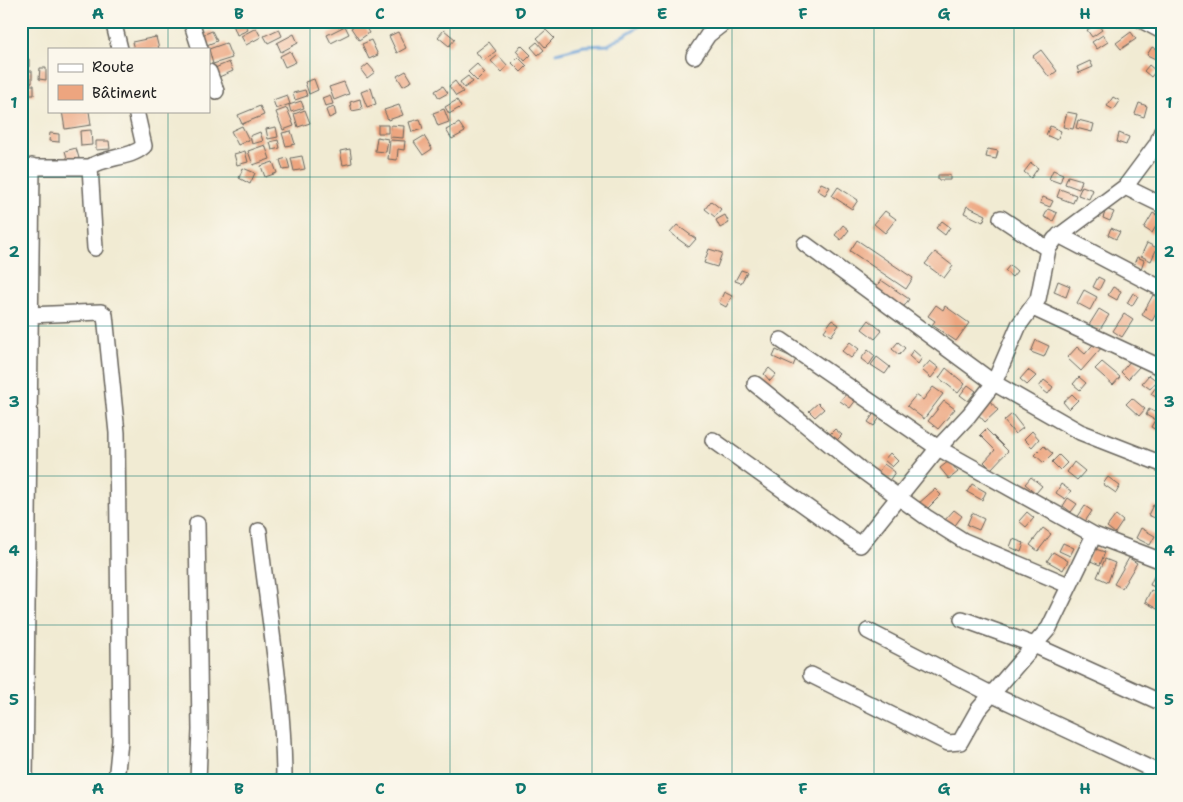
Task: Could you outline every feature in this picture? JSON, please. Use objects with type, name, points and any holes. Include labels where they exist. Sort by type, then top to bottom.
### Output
[{"type":"street","points":[[113,21],[120,48]]},
{"type":"street","points":[[191,21],[200,48]]},
{"type":"street","points":[[694,56],[708,34],[726,21]]},
{"type":"street","points":[[1143,21],[1162,31]]},
{"type":"street","points":[[210,75],[216,91]]},
{"type":"street","points":[[25,781],[29,315],[27,166],[90,167],[96,163],[136,152],[144,146],[136,112]]},
{"type":"street","points":[[713,440],[860,544],[994,383],[1019,325],[1038,299],[1048,249],[1058,235],[1125,187],[1157,144],[1162,131]]},
{"type":"street","points":[[90,167],[95,248]]},
{"type":"street","points":[[1125,187],[1162,205]]},
{"type":"street","points":[[1001,218],[1048,249]]},
{"type":"street","points":[[1058,235],[1162,289]]},
{"type":"street","points":[[805,244],[994,383],[1080,432],[1162,464]]},
{"type":"street","points":[[1033,308],[1162,368]]},
{"type":"street","points":[[29,315],[101,312],[105,315],[117,433],[120,741],[116,781]]},
{"type":"street","points":[[781,340],[938,448],[1094,535],[1162,561]]},
{"type":"street","points":[[755,384],[864,472],[926,518],[964,540],[1068,585]]},
{"type":"street","points":[[197,524],[200,730],[198,781]]},
{"type":"street","points":[[259,531],[266,604],[278,676],[284,781]]},
{"type":"street","points":[[811,675],[948,743],[955,744],[960,742],[972,719],[991,694],[1054,619],[1068,585],[1094,535]]},
{"type":"street","points":[[962,620],[1034,645],[1162,703]]},
{"type":"street","points":[[868,631],[991,694],[1162,774]]},
{"type":"building","points":[[244,21],[248,30],[237,35],[232,22]]},
{"type":"building","points":[[362,21],[369,33],[359,40],[351,28]]},
{"type":"building","points":[[1097,23],[1102,30],[1092,37],[1087,30]]},
{"type":"building","points":[[345,26],[349,34],[331,43],[327,35]]},
{"type":"building","points":[[256,28],[261,37],[246,45],[241,36]]},
{"type":"building","points":[[279,29],[282,36],[268,43],[264,36]]},
{"type":"building","points":[[444,30],[455,39],[449,46],[438,37]]},
{"type":"building","points":[[546,30],[554,38],[545,47],[537,38]]},
{"type":"building","points":[[212,31],[217,41],[204,46],[200,36]]},
{"type":"building","points":[[398,32],[406,48],[397,53],[389,36]]},
{"type":"building","points":[[1131,32],[1136,39],[1121,49],[1116,43]]},
{"type":"building","points":[[294,34],[298,43],[281,52],[277,43]]},
{"type":"building","points":[[1103,35],[1108,42],[1097,49],[1092,42]]},
{"type":"building","points":[[156,37],[159,48],[134,48],[132,42]]},
{"type":"building","points":[[371,40],[378,55],[369,59],[362,44]]},
{"type":"building","points":[[489,42],[496,51],[483,61],[476,52]]},
{"type":"building","points":[[537,42],[544,50],[538,55],[531,47]]},
{"type":"building","points":[[226,43],[232,58],[213,64],[210,49]]},
{"type":"building","points":[[521,45],[531,55],[525,61],[516,51]]},
{"type":"building","points":[[1152,47],[1162,52],[1162,62],[1147,55]]},
{"type":"building","points":[[1041,50],[1057,71],[1049,77],[1033,56]]},
{"type":"building","points":[[290,51],[296,62],[285,67],[280,56]]},
{"type":"building","points":[[498,55],[508,66],[501,72],[491,61]]},
{"type":"building","points":[[518,57],[527,66],[521,72],[512,63]]},
{"type":"building","points":[[21,58],[29,59],[29,68],[21,67]]},
{"type":"building","points":[[1090,61],[1093,67],[1079,73],[1077,67]]},
{"type":"building","points":[[229,62],[233,71],[219,77],[215,68]]},
{"type":"building","points":[[368,64],[375,72],[367,78],[361,70]]},
{"type":"building","points":[[477,64],[485,73],[477,81],[468,72]]},
{"type":"building","points":[[1149,65],[1156,71],[1151,77],[1144,71]]},
{"type":"building","points":[[40,68],[46,68],[46,80],[39,79]]},
{"type":"building","points":[[21,71],[32,71],[32,83],[21,82]]},
{"type":"building","points":[[406,71],[412,81],[403,86],[397,76]]},
{"type":"building","points":[[468,76],[473,82],[464,88],[460,82]]},
{"type":"building","points":[[314,79],[318,90],[309,94],[305,82]]},
{"type":"building","points":[[455,81],[463,92],[456,96],[449,86]]},
{"type":"building","points":[[344,82],[349,94],[334,100],[329,87]]},
{"type":"building","points":[[25,85],[34,85],[34,95],[25,95]]},
{"type":"building","points":[[443,86],[448,93],[439,98],[435,91]]},
{"type":"building","points":[[371,88],[376,104],[367,107],[361,92]]},
{"type":"building","points":[[305,90],[307,96],[295,100],[293,93]]},
{"type":"building","points":[[287,95],[290,104],[276,109],[273,100]]},
{"type":"building","points":[[330,95],[333,104],[325,106],[322,98]]},
{"type":"building","points":[[1113,97],[1120,101],[1114,110],[1107,106]]},
{"type":"building","points":[[360,99],[362,109],[352,111],[350,102]]},
{"type":"building","points":[[457,100],[461,107],[449,114],[445,107]]},
{"type":"building","points":[[301,101],[304,108],[291,112],[289,105]]},
{"type":"building","points":[[1139,103],[1147,106],[1144,117],[1135,114]]},
{"type":"building","points":[[399,105],[403,115],[388,120],[384,110]]},
{"type":"building","points":[[260,106],[264,115],[242,124],[238,115]]},
{"type":"building","points":[[334,107],[336,115],[329,118],[326,110]]},
{"type":"building","points":[[287,108],[294,126],[283,130],[276,112]]},
{"type":"building","points":[[444,109],[449,122],[438,126],[433,113]]},
{"type":"building","points":[[305,110],[310,123],[298,127],[294,114]]},
{"type":"building","points":[[62,112],[89,112],[91,125],[65,129]]},
{"type":"building","points":[[1067,112],[1077,114],[1073,129],[1063,127]]},
{"type":"building","points":[[420,119],[423,129],[412,132],[409,122]]},
{"type":"building","points":[[1078,120],[1094,124],[1092,132],[1076,128]]},
{"type":"building","points":[[459,123],[465,132],[452,139],[446,130]]},
{"type":"building","points":[[378,125],[388,125],[388,133],[378,133]]},
{"type":"building","points":[[391,125],[404,126],[403,138],[390,137]]},
{"type":"building","points":[[242,126],[249,140],[238,145],[231,131]]},
{"type":"building","points":[[1050,126],[1061,131],[1057,140],[1046,135]]},
{"type":"building","points":[[276,127],[278,137],[268,139],[266,129]]},
{"type":"building","points":[[91,130],[92,145],[81,146],[80,131]]},
{"type":"building","points":[[291,131],[295,144],[286,146],[282,133]]},
{"type":"building","points":[[260,132],[263,141],[252,144],[250,136]]},
{"type":"building","points":[[50,133],[59,134],[59,142],[49,141]]},
{"type":"building","points":[[1119,133],[1129,137],[1126,145],[1117,142]]},
{"type":"building","points":[[424,136],[432,149],[423,155],[414,142]]},
{"type":"building","points":[[377,137],[388,139],[386,152],[375,151]]},
{"type":"building","points":[[278,140],[280,148],[272,150],[270,142]]},
{"type":"building","points":[[390,140],[405,141],[404,150],[398,149],[397,160],[388,159]]},
{"type":"building","points":[[96,141],[109,141],[110,149],[96,150]]},
{"type":"building","points":[[265,145],[270,159],[253,165],[248,151]]},
{"type":"building","points":[[76,148],[79,158],[68,161],[65,151]]},
{"type":"building","points":[[350,149],[352,163],[343,165],[340,151]]},
{"type":"building","points":[[988,149],[998,151],[996,159],[986,157]]},
{"type":"building","points":[[245,151],[248,162],[237,165],[234,154]]},
{"type":"building","points":[[302,156],[305,169],[294,171],[291,158]]},
{"type":"building","points":[[287,158],[290,169],[283,170],[280,160]]},
{"type":"building","points":[[273,162],[277,173],[265,177],[261,166]]},
{"type":"building","points":[[1031,163],[1038,168],[1031,178],[1024,172]]},
{"type":"building","points":[[243,168],[255,173],[250,184],[239,178]]},
{"type":"building","points":[[1053,170],[1063,174],[1060,183],[1049,179]]},
{"type":"building","points":[[938,175],[950,175],[950,180],[938,180]]},
{"type":"building","points":[[1068,176],[1082,180],[1079,189],[1065,184]]},
{"type":"building","points":[[821,183],[830,187],[825,195],[817,190]]},
{"type":"building","points":[[1082,186],[1093,190],[1089,199],[1078,195]]},
{"type":"building","points":[[838,187],[858,200],[852,209],[832,196]]},
{"type":"building","points":[[1060,189],[1076,195],[1073,203],[1057,197]]},
{"type":"building","points":[[1043,197],[1053,201],[1050,207],[1040,203]]},
{"type":"building","points":[[711,201],[721,209],[715,217],[705,209]]},
{"type":"building","points":[[967,206],[986,215],[983,222],[964,213]]},
{"type":"building","points":[[1048,209],[1057,213],[1053,221],[1044,217]]},
{"type":"building","points":[[1106,209],[1114,212],[1110,221],[1103,218]]},
{"type":"building","points":[[885,211],[896,219],[885,233],[874,224]]},
{"type":"building","points":[[1153,213],[1161,218],[1152,233],[1144,228]]},
{"type":"building","points":[[725,215],[729,223],[720,228],[716,220]]},
{"type":"building","points":[[942,221],[950,227],[945,235],[936,228]]},
{"type":"building","points":[[677,225],[696,239],[689,247],[670,233]]},
{"type":"building","points":[[843,225],[849,230],[841,240],[835,235]]},
{"type":"building","points":[[1111,228],[1120,232],[1116,239],[1108,235]]},
{"type":"building","points":[[857,240],[913,278],[906,289],[850,251]]},
{"type":"building","points":[[1147,243],[1157,248],[1151,261],[1141,256]]},
{"type":"building","points":[[709,249],[722,253],[717,267],[704,263]]},
{"type":"building","points":[[935,252],[953,266],[944,278],[925,264]]},
{"type":"building","points":[[1137,257],[1144,260],[1141,269],[1133,266]]},
{"type":"building","points":[[1010,265],[1017,271],[1012,277],[1005,271]]},
{"type":"building","points":[[741,270],[747,272],[741,283],[735,281]]},
{"type":"building","points":[[1098,277],[1104,280],[1099,290],[1093,287]]},
{"type":"building","points":[[881,280],[909,299],[903,308],[875,289]]},
{"type":"building","points":[[1058,281],[1070,286],[1066,297],[1054,292]]},
{"type":"building","points":[[1113,287],[1121,291],[1117,300],[1108,295]]},
{"type":"building","points":[[1084,290],[1097,297],[1090,310],[1077,303]]},
{"type":"building","points":[[724,292],[732,296],[726,307],[719,303]]},
{"type":"building","points":[[1133,293],[1138,296],[1132,306],[1127,303]]},
{"type":"building","points":[[1153,295],[1162,300],[1162,303],[1152,321],[1142,315]]},
{"type":"building","points":[[936,305],[943,310],[945,306],[969,323],[956,341],[932,325],[935,321],[928,316]]},
{"type":"building","points":[[1099,309],[1109,315],[1099,331],[1089,325]]},
{"type":"building","points":[[1124,314],[1133,320],[1122,337],[1113,331]]},
{"type":"building","points":[[832,320],[839,325],[831,336],[824,331]]},
{"type":"building","points":[[869,320],[882,331],[875,339],[862,329]]},
{"type":"building","points":[[1036,340],[1049,346],[1044,357],[1031,352]]},
{"type":"building","points":[[1096,341],[1103,346],[1081,371],[1067,358],[1077,347],[1085,354]]},
{"type":"building","points":[[850,342],[859,349],[851,358],[842,351]]},
{"type":"building","points":[[898,342],[905,348],[899,355],[892,349]]},
{"type":"building","points":[[776,350],[796,359],[793,366],[773,357]]},
{"type":"building","points":[[868,350],[875,356],[869,365],[861,359]]},
{"type":"building","points":[[913,350],[922,358],[918,364],[909,356]]},
{"type":"building","points":[[877,357],[890,367],[885,374],[871,365]]},
{"type":"building","points":[[1132,359],[1140,366],[1128,379],[1121,372]]},
{"type":"building","points":[[930,361],[939,368],[931,378],[922,370]]},
{"type":"building","points":[[1102,362],[1120,377],[1113,385],[1095,369]]},
{"type":"building","points":[[769,368],[776,374],[770,381],[764,374]]},
{"type":"building","points":[[946,368],[965,384],[958,393],[939,378]]},
{"type":"building","points":[[1028,370],[1036,376],[1027,385],[1020,379]]},
{"type":"building","points":[[1149,375],[1157,381],[1150,389],[1142,383]]},
{"type":"building","points":[[1079,377],[1086,383],[1080,390],[1073,384]]},
{"type":"building","points":[[1044,380],[1053,387],[1048,394],[1039,387]]},
{"type":"building","points":[[968,385],[976,391],[968,401],[960,395]]},
{"type":"building","points":[[933,387],[943,394],[924,419],[907,406],[916,395],[923,400]]},
{"type":"building","points":[[1156,387],[1162,391],[1162,401],[1151,394]]},
{"type":"building","points":[[847,393],[856,400],[850,408],[840,401]]},
{"type":"building","points":[[1072,394],[1078,400],[1069,409],[1063,402]]},
{"type":"building","points":[[1132,398],[1145,409],[1139,416],[1126,404]]},
{"type":"building","points":[[989,400],[998,410],[985,422],[976,412]]},
{"type":"building","points":[[944,401],[955,409],[938,429],[928,421]]},
{"type":"building","points":[[818,403],[824,409],[815,417],[809,411]]},
{"type":"building","points":[[877,409],[883,413],[874,426],[868,422]]},
{"type":"building","points":[[1149,409],[1162,416],[1162,423],[1158,431],[1151,427],[1155,420],[1146,415]]},
{"type":"building","points":[[1012,414],[1023,428],[1015,434],[1004,421]]},
{"type":"building","points":[[835,429],[842,435],[837,440],[830,434]]},
{"type":"building","points":[[986,429],[1008,451],[991,469],[984,462],[995,450],[980,435]]},
{"type":"building","points":[[1032,431],[1039,439],[1032,447],[1024,439]]},
{"type":"building","points":[[1044,446],[1053,454],[1044,463],[1035,455]]},
{"type":"building","points":[[890,453],[898,461],[892,467],[884,460]]},
{"type":"building","points":[[1059,455],[1067,463],[1060,470],[1052,462]]},
{"type":"building","points":[[949,461],[958,472],[949,479],[940,468]]},
{"type":"building","points":[[1074,462],[1085,471],[1077,480],[1067,472]]},
{"type":"building","points":[[884,464],[895,472],[889,481],[878,472]]},
{"type":"building","points":[[1031,477],[1042,486],[1036,493],[1025,484]]},
{"type":"building","points":[[1108,477],[1120,486],[1116,493],[1103,484]]},
{"type":"building","points":[[972,484],[986,492],[982,500],[967,492]]},
{"type":"building","points":[[1061,484],[1071,491],[1065,499],[1056,493]]},
{"type":"building","points":[[935,489],[941,495],[925,511],[918,504]]},
{"type":"building","points":[[1068,498],[1077,504],[1071,512],[1063,506]]},
{"type":"building","points":[[1153,505],[1162,509],[1162,521],[1148,515]]},
{"type":"building","points":[[1085,506],[1092,511],[1084,523],[1077,518]]},
{"type":"building","points":[[954,510],[962,516],[953,528],[944,521]]},
{"type":"building","points":[[1027,512],[1034,518],[1026,527],[1019,521]]},
{"type":"building","points":[[972,513],[984,519],[979,530],[967,525]]},
{"type":"building","points":[[1116,515],[1123,521],[1115,533],[1107,527]]},
{"type":"building","points":[[1043,528],[1051,534],[1038,551],[1030,545]]},
{"type":"building","points":[[1141,528],[1155,536],[1150,545],[1136,538]]},
{"type":"building","points":[[1013,539],[1024,543],[1021,552],[1010,547]]},
{"type":"building","points":[[1063,543],[1074,548],[1070,556],[1059,551]]},
{"type":"building","points":[[1092,548],[1105,552],[1100,565],[1088,560]]},
{"type":"building","points":[[1053,552],[1068,561],[1063,570],[1047,561]]},
{"type":"building","points":[[1129,558],[1137,563],[1122,588],[1114,584]]},
{"type":"building","points":[[1105,559],[1115,563],[1108,582],[1097,577]]},
{"type":"building","points":[[1154,576],[1162,580],[1159,589],[1150,585]]},
{"type":"building","points":[[1151,590],[1162,596],[1159,610],[1145,602]]},
{"type":"waterway","points":[[556,53],[584,46],[608,45],[648,21]]}]
